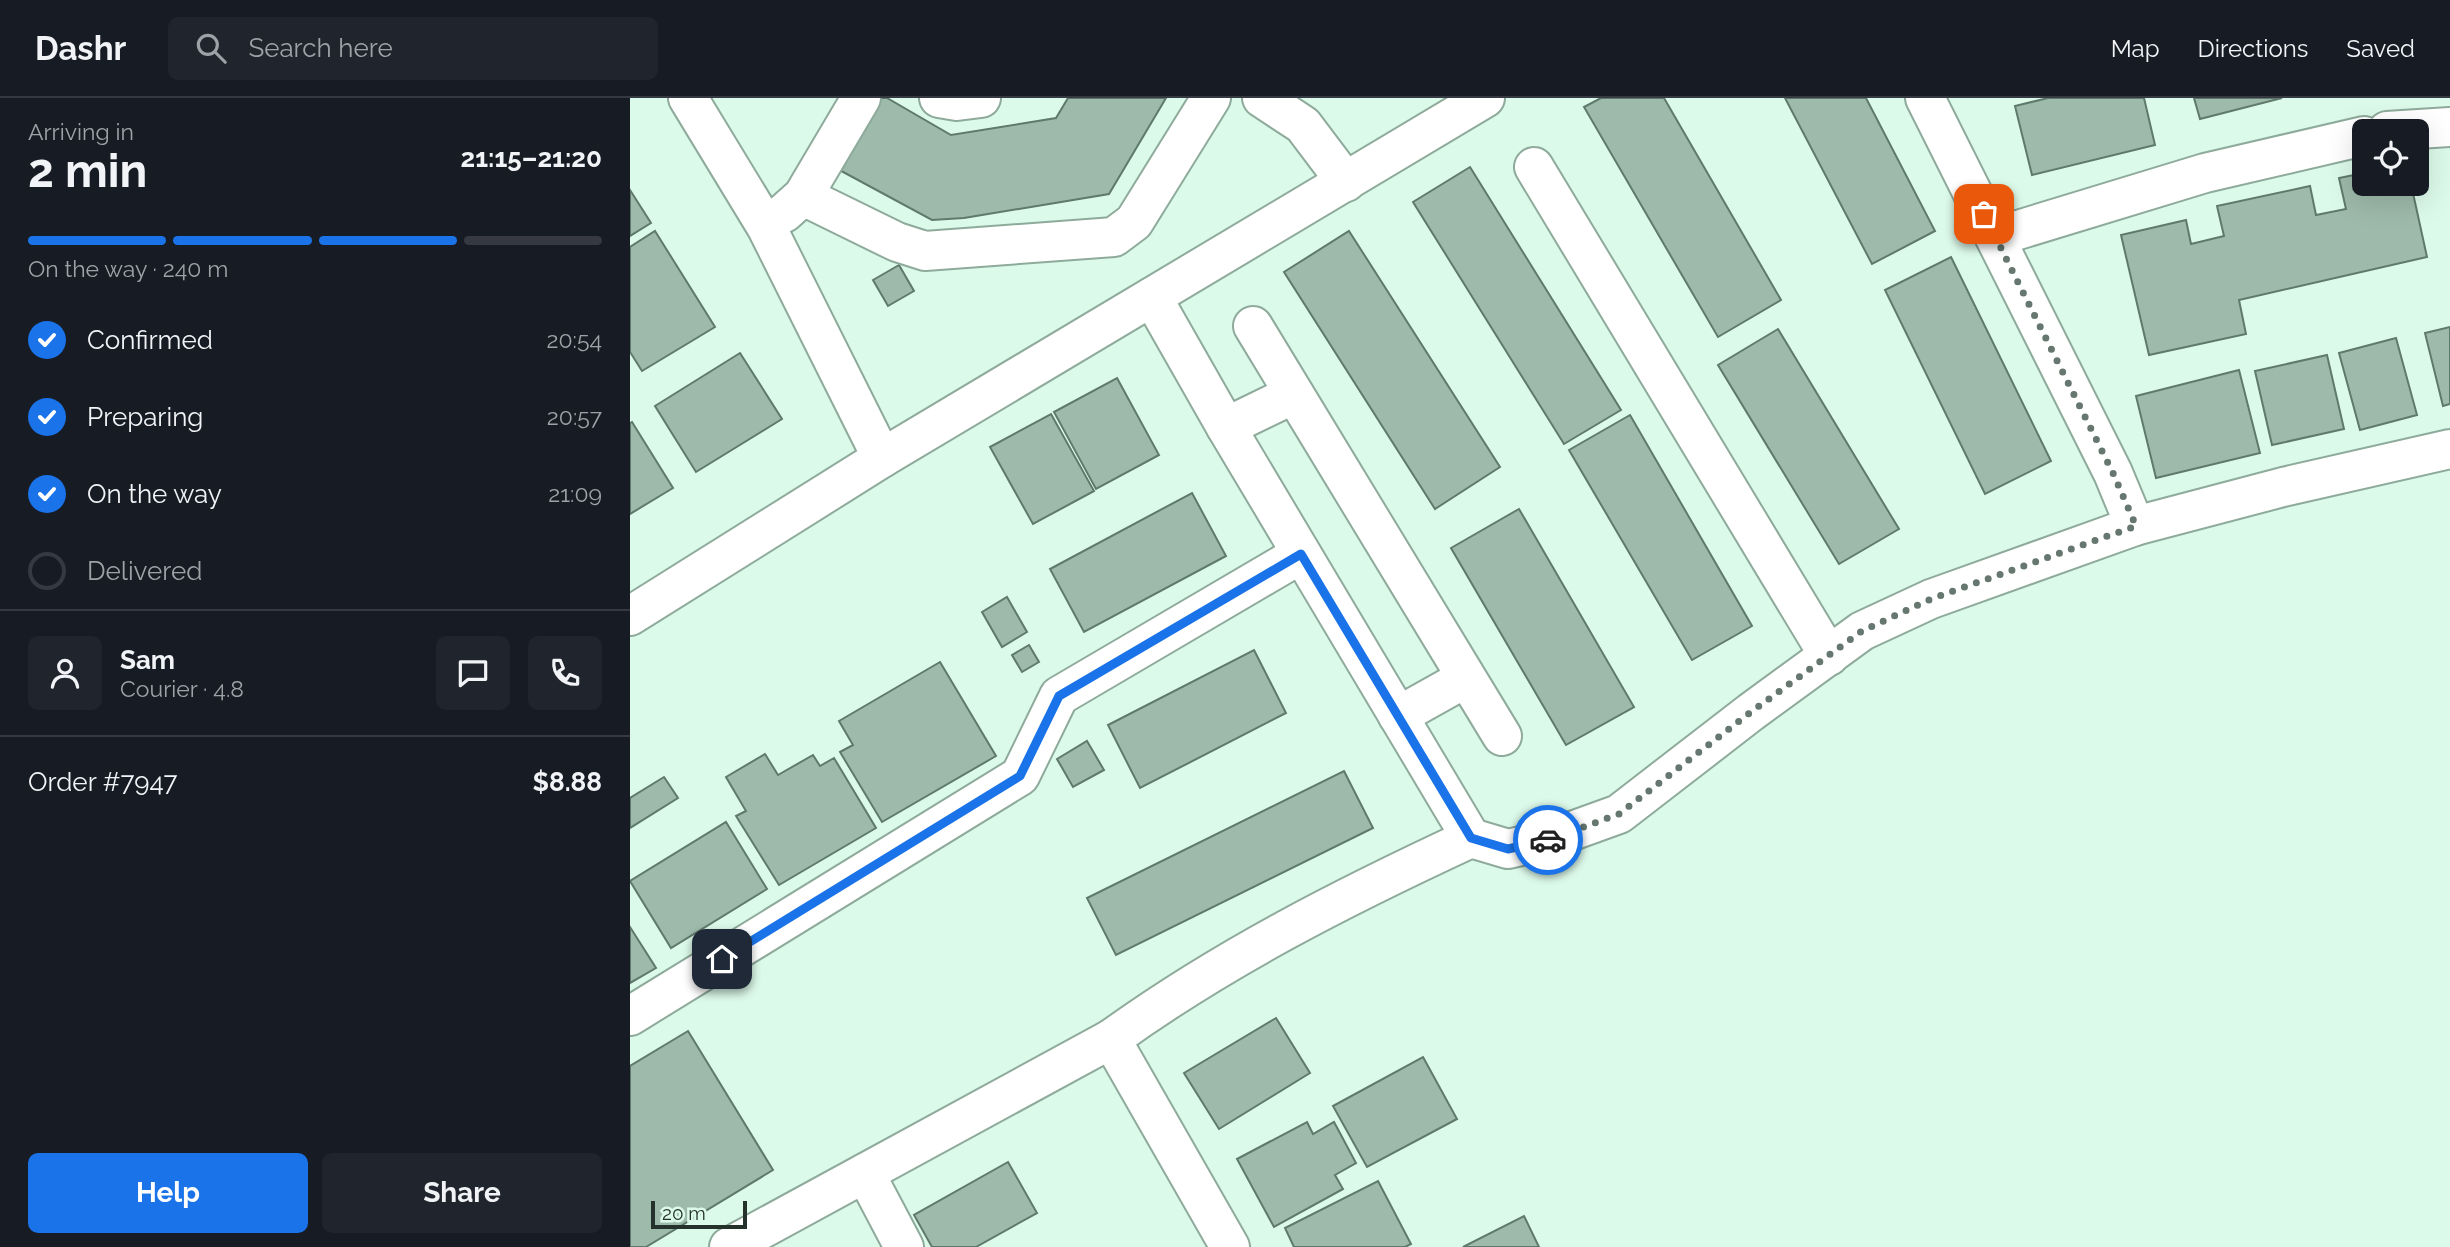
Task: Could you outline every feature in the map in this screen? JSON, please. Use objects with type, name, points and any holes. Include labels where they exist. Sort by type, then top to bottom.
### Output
[{"type":"street","points":[[767,228],[803,196],[861,98]]},
{"type":"street","points":[[939,98],[957,101],[981,98]]},
{"type":"street","points":[[803,196],[897,242],[925,251],[1114,237],[1134,222],[1210,98]]},
{"type":"street","points":[[1262,98],[1303,125],[1346,182]]},
{"type":"street","points":[[630,616],[882,458],[1485,98]]},
{"type":"street","points":[[1925,98],[2113,473],[2136,526]]},
{"type":"street","points":[[702,102],[882,458]]},
{"type":"street","points":[[2429,128],[2450,127]]},
{"type":"street","points":[[1995,237],[2205,173],[2352,139]]},
{"type":"street","points":[[1534,167],[1829,656]]},
{"type":"street","points":[[1152,298],[1226,428],[1471,838]]},
{"type":"street","points":[[1253,326],[1502,736]]},
{"type":"street","points":[[1226,428],[1294,394]]},
{"type":"street","points":[[729,1247],[1111,1039],[1174,994],[1338,900],[1471,838],[1508,849],[1548,840],[1619,814],[1862,631],[1931,599],[2136,526],[2283,487],[2450,449]]},
{"type":"street","points":[[630,1016],[1020,776],[1059,696],[1301,554]]},
{"type":"street","points":[[1398,716],[1466,678]]},
{"type":"street","points":[[1111,1039],[1230,1247]]},
{"type":"street","points":[[864,1173],[904,1247]]},
{"type":"building","points":[[871,98],[887,98],[951,135],[1056,118],[1068,98],[1166,98],[1109,194],[964,218],[932,220],[832,166]]},
{"type":"building","points":[[1601,98],[1664,98],[1781,300],[1718,337],[1584,107]]},
{"type":"building","points":[[1785,98],[1866,98],[1935,231],[1872,264]]},
{"type":"building","points":[[2048,98],[2144,98],[2155,145],[2032,175],[2015,106]]},
{"type":"building","points":[[2194,98],[2282,98],[2200,119]]},
{"type":"building","points":[[1470,167],[1621,410],[1564,444],[1413,202]]},
{"type":"building","points":[[2352,175],[2352,196],[2414,196],[2427,257],[2239,300],[2246,334],[2149,355],[2121,235],[2186,220],[2191,244],[2224,236],[2217,206],[2310,186],[2316,215],[2346,209],[2339,178]]},
{"type":"building","points":[[630,190],[651,223],[630,236]]},
{"type":"building","points":[[655,231],[715,327],[642,371],[630,352],[630,247]]},
{"type":"building","points":[[1349,231],[1500,467],[1435,509],[1284,272]]},
{"type":"building","points":[[1951,257],[2051,461],[1985,494],[1885,290]]},
{"type":"building","points":[[899,265],[914,291],[888,306],[873,280]]},
{"type":"building","points":[[2450,327],[2450,404],[2443,406],[2425,333]]},
{"type":"building","points":[[1778,329],[1899,529],[1839,564],[1718,365]]},
{"type":"building","points":[[2396,338],[2417,415],[2360,430],[2339,353]]},
{"type":"building","points":[[740,353],[782,419],[696,472],[655,406]]},
{"type":"building","points":[[2327,355],[2344,429],[2272,445],[2255,371]]},
{"type":"building","points":[[2239,370],[2260,453],[2156,478],[2136,396]]},
{"type":"building","points":[[1117,378],[1159,455],[1096,489],[1054,412]]},
{"type":"building","points":[[1051,414],[1094,491],[1033,524],[990,447]]},
{"type":"building","points":[[1630,415],[1752,626],[1692,660],[1569,450]]},
{"type":"building","points":[[632,422],[673,488],[630,514],[630,423]]},
{"type":"building","points":[[1192,493],[1226,556],[1084,632],[1050,569]]},
{"type":"building","points":[[1519,509],[1634,707],[1566,745],[1451,548]]},
{"type":"building","points":[[1007,597],[1027,632],[1002,647],[982,612]]},
{"type":"building","points":[[1029,645],[1039,662],[1022,672],[1012,655]]},
{"type":"building","points":[[1254,650],[1286,713],[1140,788],[1108,725]]},
{"type":"building","points":[[940,662],[996,756],[882,822],[840,752],[853,745],[839,721]]},
{"type":"building","points":[[1087,741],[1104,770],[1073,787],[1057,759]]},
{"type":"building","points":[[765,754],[778,775],[813,755],[820,766],[834,758],[876,828],[779,885],[736,816],[746,811],[726,777]]},
{"type":"building","points":[[1344,771],[1373,828],[1116,955],[1087,898]]},
{"type":"building","points":[[664,777],[678,798],[630,828],[630,798]]},
{"type":"building","points":[[726,822],[767,889],[671,948],[630,881]]},
{"type":"building","points":[[630,927],[656,968],[630,983]]},
{"type":"building","points":[[1276,1018],[1310,1073],[1219,1129],[1184,1073]]},
{"type":"building","points":[[688,1031],[773,1170],[646,1247],[630,1247],[630,1066]]},
{"type":"building","points":[[1423,1057],[1457,1119],[1367,1167],[1333,1106]]},
{"type":"building","points":[[1307,1122],[1313,1134],[1334,1122],[1356,1163],[1335,1175],[1343,1189],[1274,1227],[1237,1159]]},
{"type":"building","points":[[1008,1162],[1037,1213],[976,1247],[932,1247],[914,1215]]},
{"type":"building","points":[[1378,1181],[1411,1244],[1405,1247],[1294,1247],[1285,1228]]},
{"type":"building","points":[[1524,1216],[1539,1247],[1463,1247]]},
{"type":"way so far","points":[[1548,840],[1619,814],[1862,631],[1931,599],[2034,560],[2136,526],[2113,473],[1984,214]]},
{"type":"route","points":[[722,959],[1020,776],[1059,696],[1301,554],[1471,838],[1508,849],[1548,840]]}]
